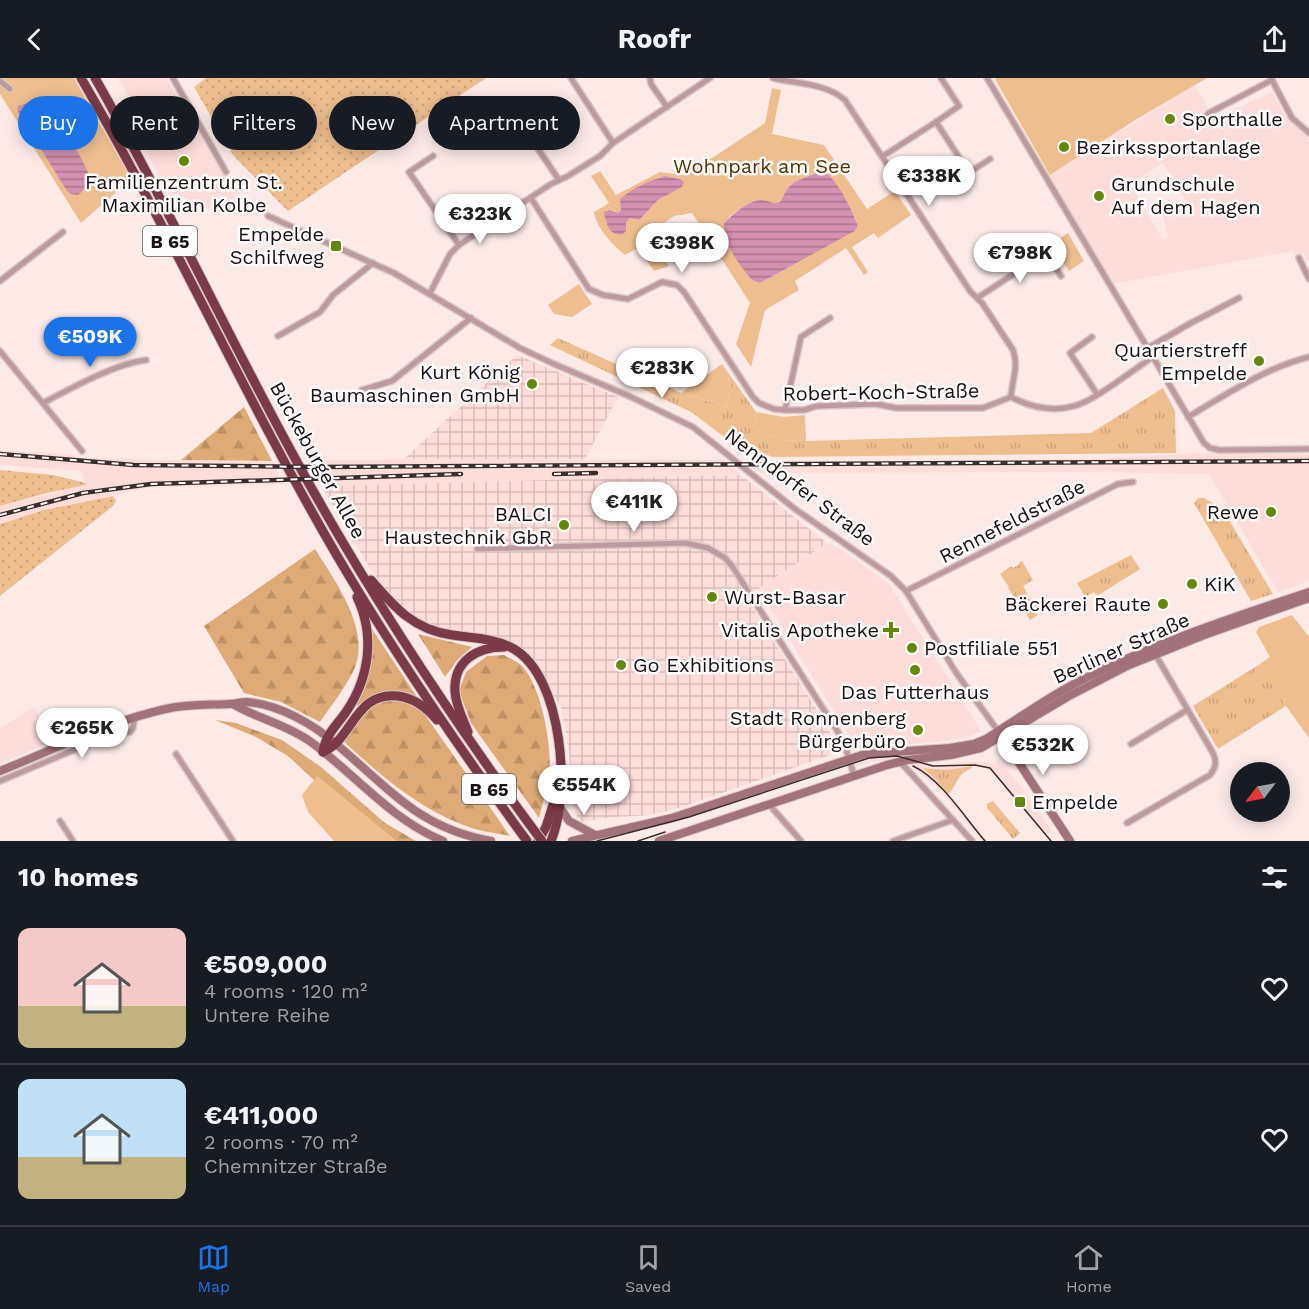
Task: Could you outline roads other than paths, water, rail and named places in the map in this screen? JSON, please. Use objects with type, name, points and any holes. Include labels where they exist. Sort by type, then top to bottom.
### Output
[{"type":"highway","name":"Bückeburger Allee","points":[[81,78],[131,167],[255,406],[336,554],[400,657],[526,841]]},
{"type":"highway","name":"Bückeburger Allee","points":[[95,78],[162,201],[266,404],[352,557],[405,644],[472,746],[542,839]]},
{"type":"highway","points":[[323,752],[327,737],[347,711],[358,691],[366,671],[369,646],[362,607],[336,554]]},
{"type":"highway","points":[[352,557],[393,606],[428,630],[495,641],[512,648],[531,663],[551,705],[560,748],[561,809],[551,841]]},
{"type":"highway","points":[[472,746],[455,692],[459,671],[464,662],[477,651],[489,647],[512,648]]},
{"type":"highway","points":[[323,752],[335,744],[366,705],[379,698],[392,696],[407,698],[431,713],[460,747]]},
{"type":"highway","points":[[542,839],[561,780]]},
{"type":"street","points":[[174,78],[226,172]]},
{"type":"street","points":[[571,78],[614,143]]},
{"type":"street","points":[[650,78],[651,84],[667,107]]},
{"type":"street","points":[[430,294],[450,254],[459,245],[600,156],[614,143],[710,78]]},
{"type":"street","points":[[772,78],[836,92],[845,100],[970,291],[982,303],[1015,354],[1016,371],[1011,397],[1030,407],[1071,407],[1097,394],[1153,357]]},
{"type":"street","points":[[883,156],[959,106],[941,78]]},
{"type":"street","points":[[987,78],[1204,443],[1210,448],[1219,450],[1309,449]]},
{"type":"street","points":[[1197,125],[1209,112],[1272,79],[1292,118],[1309,133]]},
{"type":"street","points":[[0,81],[10,89]]},
{"type":"street","points":[[936,122],[966,168],[973,170],[990,159]]},
{"type":"street","points":[[539,150],[559,180]]},
{"type":"street","points":[[433,156],[409,171],[459,245]]},
{"type":"street","name":"Robert-Koch-Straße","points":[[531,198],[589,289],[603,295],[628,299],[662,282],[677,285],[759,403],[774,409],[785,410],[804,410],[817,406],[876,404],[896,408],[983,408],[1011,397]]},
{"type":"street","name":"Nenndorfer Straße","points":[[267,216],[373,263],[530,353],[693,427],[795,509],[891,576],[906,591],[957,674],[1000,734],[1070,841]]},
{"type":"street","points":[[0,281],[63,232]]},
{"type":"street","points":[[977,298],[1046,253],[1061,276]]},
{"type":"street","points":[[1299,258],[1309,279]]},
{"type":"street","points":[[278,336],[320,312],[333,295],[373,263]]},
{"type":"street","points":[[1148,348],[1239,298]]},
{"type":"street","points":[[362,390],[392,381],[471,318]]},
{"type":"street","points":[[785,410],[801,337],[830,318]]},
{"type":"street","points":[[1092,338],[1070,353],[1097,394]]},
{"type":"street","points":[[0,351],[82,451]]},
{"type":"street","points":[[1188,417],[1258,376],[1293,361],[1309,357]]},
{"type":"street","points":[[43,403],[134,362],[146,360]]},
{"type":"street","name":"Rennefeldstraße","points":[[906,591],[1118,484],[1133,482]]},
{"type":"street","points":[[477,549],[685,543],[708,548],[725,558],[838,732],[854,775]]},
{"type":"street","name":"Berliner Straße","points":[[659,841],[676,838],[771,803],[898,762],[969,752],[981,748],[1060,692],[1094,673],[1237,616],[1309,592]]},
{"type":"street","name":"Berliner Straße","points":[[1153,651],[1309,598]]},
{"type":"street","points":[[1127,823],[1210,775],[1215,768],[1214,753],[1153,651]]},
{"type":"street","points":[[0,771],[135,716],[171,707],[248,702],[275,709],[304,722],[327,737],[380,784],[422,816],[453,831],[491,841]]},
{"type":"street","points":[[233,704],[291,730],[323,752],[399,817],[443,841]]},
{"type":"street","points":[[1131,744],[1187,710]]},
{"type":"street","points":[[0,781],[110,735],[130,732],[134,728],[135,716]]},
{"type":"street","name":"Berliner Straße","points":[[572,841],[672,818],[849,758],[879,752],[931,750],[966,745],[1000,734]]},
{"type":"street","points":[[176,754],[233,841]]},
{"type":"street","points":[[898,762],[972,841]]},
{"type":"street","points":[[771,803],[773,809],[801,841]]},
{"type":"street","points":[[561,809],[569,821],[597,835]]},
{"type":"street","points":[[893,841],[953,820]]},
{"type":"street","points":[[60,821],[73,841]]},
{"type":"tram line","points":[[597,841],[689,817],[869,758],[897,756],[933,766],[975,765],[990,768],[1051,841]]},
{"type":"tram line","points":[[913,766],[943,789],[985,841]]},
{"type":"tram line","points":[[638,841],[665,832]]},
{"type":"railway","points":[[0,454],[134,465],[316,467],[1309,461]]},
{"type":"railway","points":[[554,474],[596,473]]},
{"type":"railway","points":[[0,515],[83,493],[151,484],[461,474]]},
{"type":"place","name":"Sporthalle","points":[[1170,119]]},
{"type":"place","name":"Bezirkssportanlage","points":[[1064,147]]},
{"type":"place","name":"Familienzentrum St. Maximilian Kolbe","points":[[184,161]]},
{"type":"place","name":"Grundschule Auf dem Hagen","points":[[1099,196]]},
{"type":"place","name":"Empelde Schilfweg","points":[[336,246]]},
{"type":"place","name":"Quartierstreff Empelde","points":[[1259,361]]},
{"type":"place","name":"Kurt König Baumaschinen GmbH","points":[[532,384]]},
{"type":"place","name":"Rewe","points":[[1271,512]]},
{"type":"place","name":"BALCI Haustechnik GbR","points":[[564,525]]},
{"type":"place","name":"KiK","points":[[1192,584]]},
{"type":"place","name":"Wurst-Basar","points":[[712,597]]},
{"type":"place","name":"Bäckerei Raute","points":[[1163,604]]},
{"type":"place","name":"Vitalis Apotheke","points":[[891,630]]},
{"type":"place","name":"Postfiliale 551","points":[[912,648]]},
{"type":"place","name":"Go Exhibitions","points":[[621,665]]},
{"type":"place","name":"Das Futterhaus","points":[[915,670]]},
{"type":"place","name":"Stadt Ronnenberg Bürgerbüro","points":[[918,730]]},
{"type":"place","name":"Empelde","points":[[1020,802]]},
{"type":"park label","name":"Wohnpark am See","points":[[762,166]]}]
